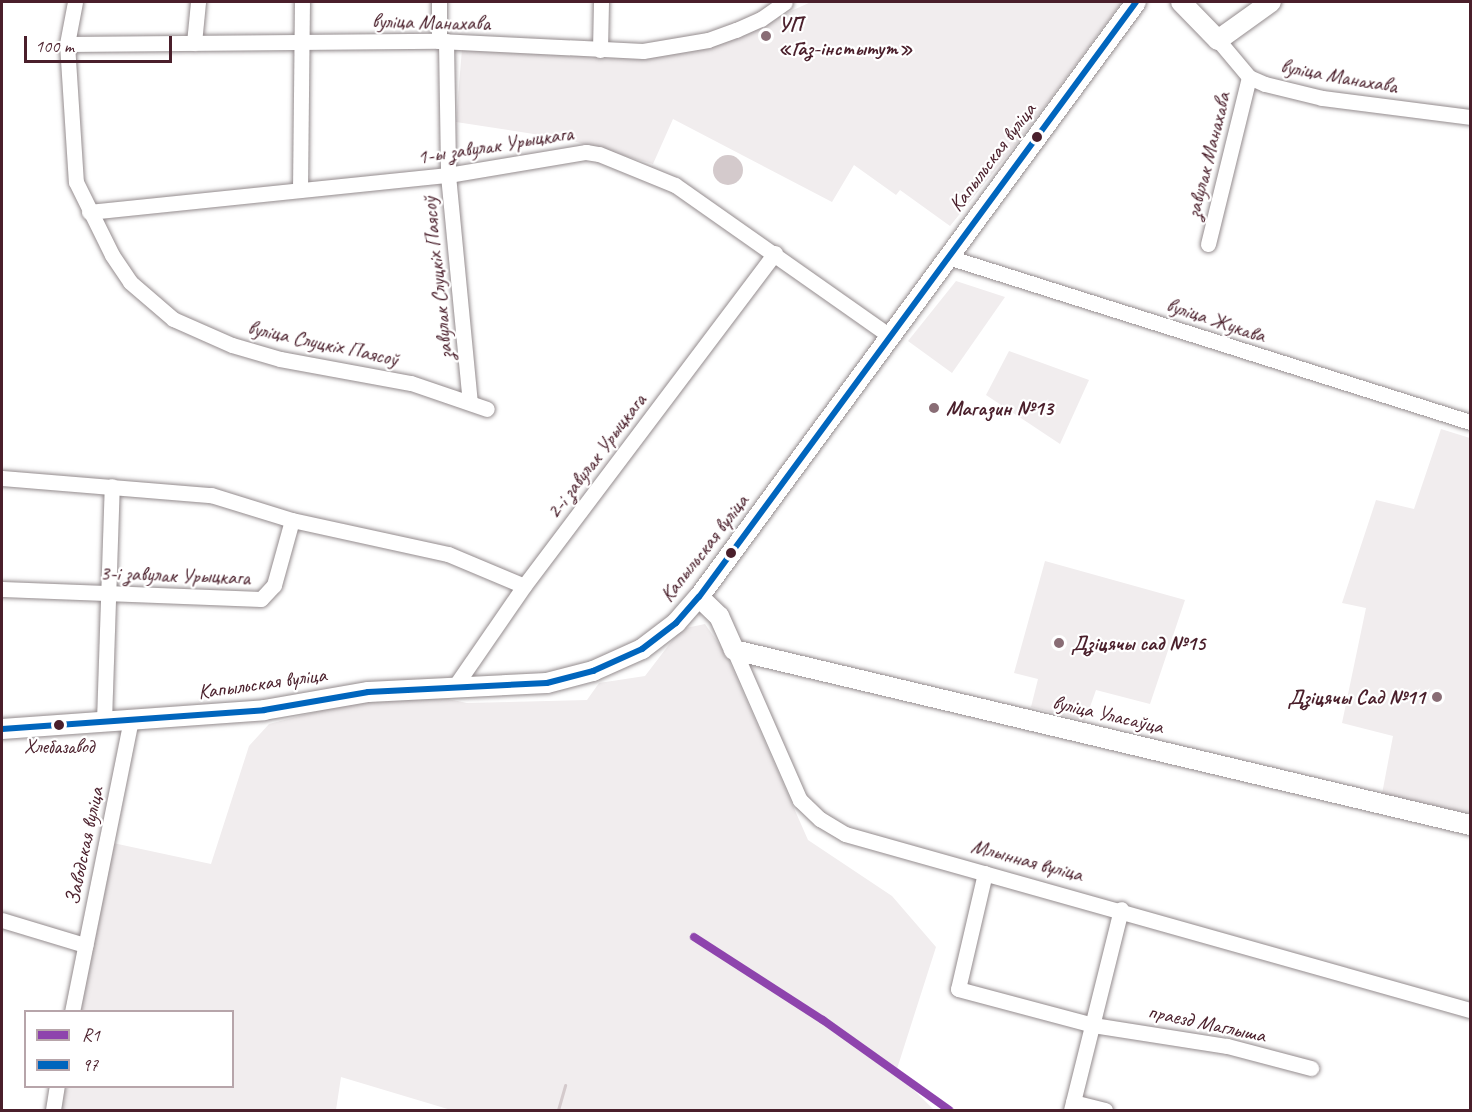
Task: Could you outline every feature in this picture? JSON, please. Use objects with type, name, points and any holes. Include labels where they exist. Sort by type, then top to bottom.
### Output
[{"type":"main road","name":"Капыльская вуліца","points":[[2,729],[264,710],[368,692],[547,683],[601,669],[642,649],[676,623],[699,597],[1136,2]]},
{"type":"main road","points":[[1181,2],[1218,40],[1270,2]]},
{"type":"main road","name":"Млынная вуліца","points":[[699,597],[719,616],[734,650]]},
{"type":"main road","name":"вуліца Уласаўца","points":[[734,650],[1470,825]]},
{"type":"street","name":"вуліца Слуцкіх Паясоў","points":[[75,2],[67,44],[76,182],[89,212],[130,282],[191,328],[280,359],[374,375],[488,409]]},
{"type":"street","points":[[194,43],[198,2]]},
{"type":"street","points":[[300,190],[299,41],[302,2]]},
{"type":"street","name":"завулак Слуцкіх Паясоў","points":[[439,2],[443,41],[448,175],[470,402]]},
{"type":"street","points":[[600,50],[601,2]]},
{"type":"street","name":"вуліца Манахава","points":[[67,44],[443,41],[643,51],[708,40],[761,19],[785,3]]},
{"type":"street","name":"вуліца Манахава","points":[[1218,40],[1250,77],[1322,98],[1470,117]]},
{"type":"street","name":"завулак Манахава","points":[[1208,243],[1250,77]]},
{"type":"street","name":"1-ы завулак Урыцкага","points":[[89,212],[448,175],[586,152],[599,154],[675,185],[775,253],[891,337]]},
{"type":"street","name":"2-і завулак Урыцкага","points":[[455,686],[524,586],[775,253]]},
{"type":"street","name":"вуліца Жукава","points":[[948,256],[1470,422]]},
{"type":"street","points":[[2,478],[211,495],[292,520],[448,554],[524,586]]},
{"type":"street","points":[[104,721],[112,486]]},
{"type":"street","name":"3-і завулак Урыцкага","points":[[2,589],[261,599],[274,585],[292,520]]},
{"type":"street","name":"Млынная вуліца","points":[[734,650],[786,774],[800,800],[819,819],[866,842],[1121,909],[1470,1010]]},
{"type":"street","name":"Заводская вуліца","points":[[72,1010],[130,720]]},
{"type":"street","name":"праезд Маглыша","points":[[985,873],[958,989],[1093,1025],[1227,1046],[1311,1068]]},
{"type":"street","points":[[1105,1110],[1072,1106],[1121,909]]},
{"type":"street","points":[[2,920],[85,945]]},
{"type":"street","points":[[52,1110],[57,1088]]},
{"type":"shaded area","points":[[811,2],[1122,2],[1022,137],[950,226],[900,190],[896,195],[854,165],[832,202],[673,119],[653,164],[566,139],[456,122],[462,49],[638,57],[724,41]]},
{"type":"shaded area","points":[[728,155],[739,159],[743,170],[739,181],[728,185],[717,181],[713,170],[717,159]]},
{"type":"shaded area","points":[[956,281],[1005,297],[952,373],[908,341]]},
{"type":"shaded area","points":[[1009,351],[1089,380],[1060,444],[986,395]]},
{"type":"shaded area","points":[[1441,429],[1470,438],[1470,814],[1382,794],[1393,736],[1342,723],[1366,608],[1342,603],[1376,500],[1414,509]]},
{"type":"shaded area","points":[[1045,561],[1185,600],[1150,704],[1096,690],[1085,721],[1031,707],[1038,679],[1014,673]]},
{"type":"shaded area","points":[[705,624],[726,654],[808,840],[892,896],[936,947],[896,1072],[934,1110],[451,1110],[341,1077],[336,1110],[59,1110],[64,1088],[234,1088],[234,1010],[79,1010],[113,843],[211,864],[249,746],[269,724],[338,706],[382,699],[433,696],[467,703],[587,700],[599,683],[645,676],[681,629]]},
{"type":"waterway","points":[[558,1110],[565,1085]]},
{"type":"transit line","name":"97","points":[[2,729],[264,710],[368,692],[547,683],[593,671],[642,649],[676,623],[699,597],[1136,2]]},
{"type":"transit line","name":"R1","points":[[694,937],[823,1020],[949,1110]]},
{"type":"place","name":"УП «Газ-інстытут»","points":[[766,36]]},
{"type":"place","name":"Магазин №13","points":[[934,408]]},
{"type":"place","name":"Дзіцячы сад №15","points":[[1059,643]]},
{"type":"place","name":"Дзіцячы Сад №11","points":[[1437,697]]},
{"type":"place","name":"Хлебазавод","points":[[59,725]]}]
